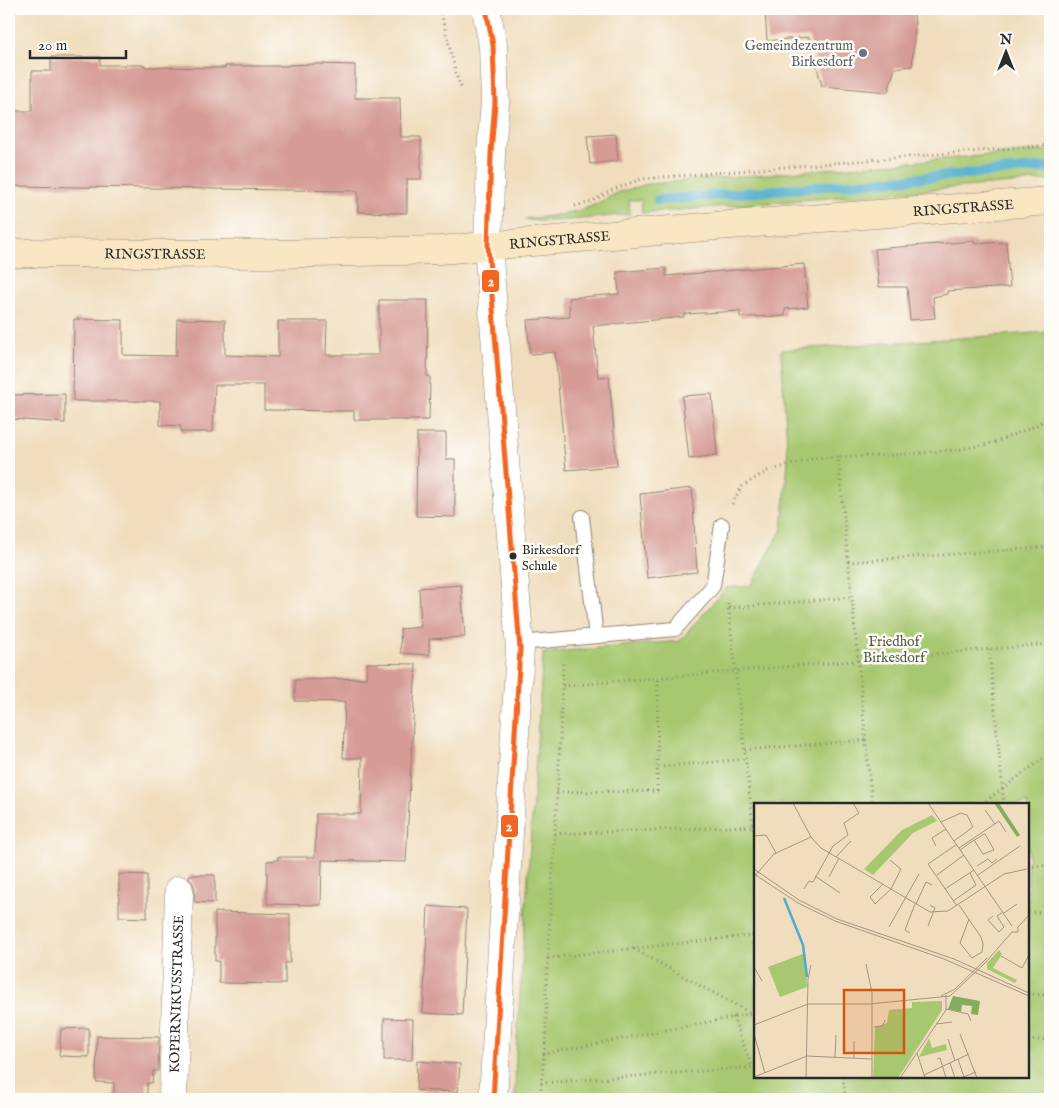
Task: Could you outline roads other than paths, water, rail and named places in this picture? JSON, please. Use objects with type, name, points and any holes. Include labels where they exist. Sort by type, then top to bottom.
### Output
[{"type":"main road","name":"RINGSTRASSE","points":[[9,253],[275,254],[440,250],[716,226],[1050,201]]},
{"type":"street","points":[[486,9],[493,45],[495,102],[488,246],[520,643],[493,1099]]},
{"type":"street","name":"KOPERNIKUSSTRASSE","points":[[173,1099],[179,890]]},
{"type":"lane","points":[[582,517],[596,636]]},
{"type":"lane","points":[[520,643],[675,629],[713,586],[722,525]]},
{"type":"waterway","points":[[658,200],[1050,167]]},
{"type":"place","name":"Gemeindezentrum Birkesdorf","points":[[863,53]]},
{"type":"place","name":"Birkesdorf Schule","points":[[513,556]]},
{"type":"park label","name":"Friedhof Birkesdorf","points":[[894,650]]}]
